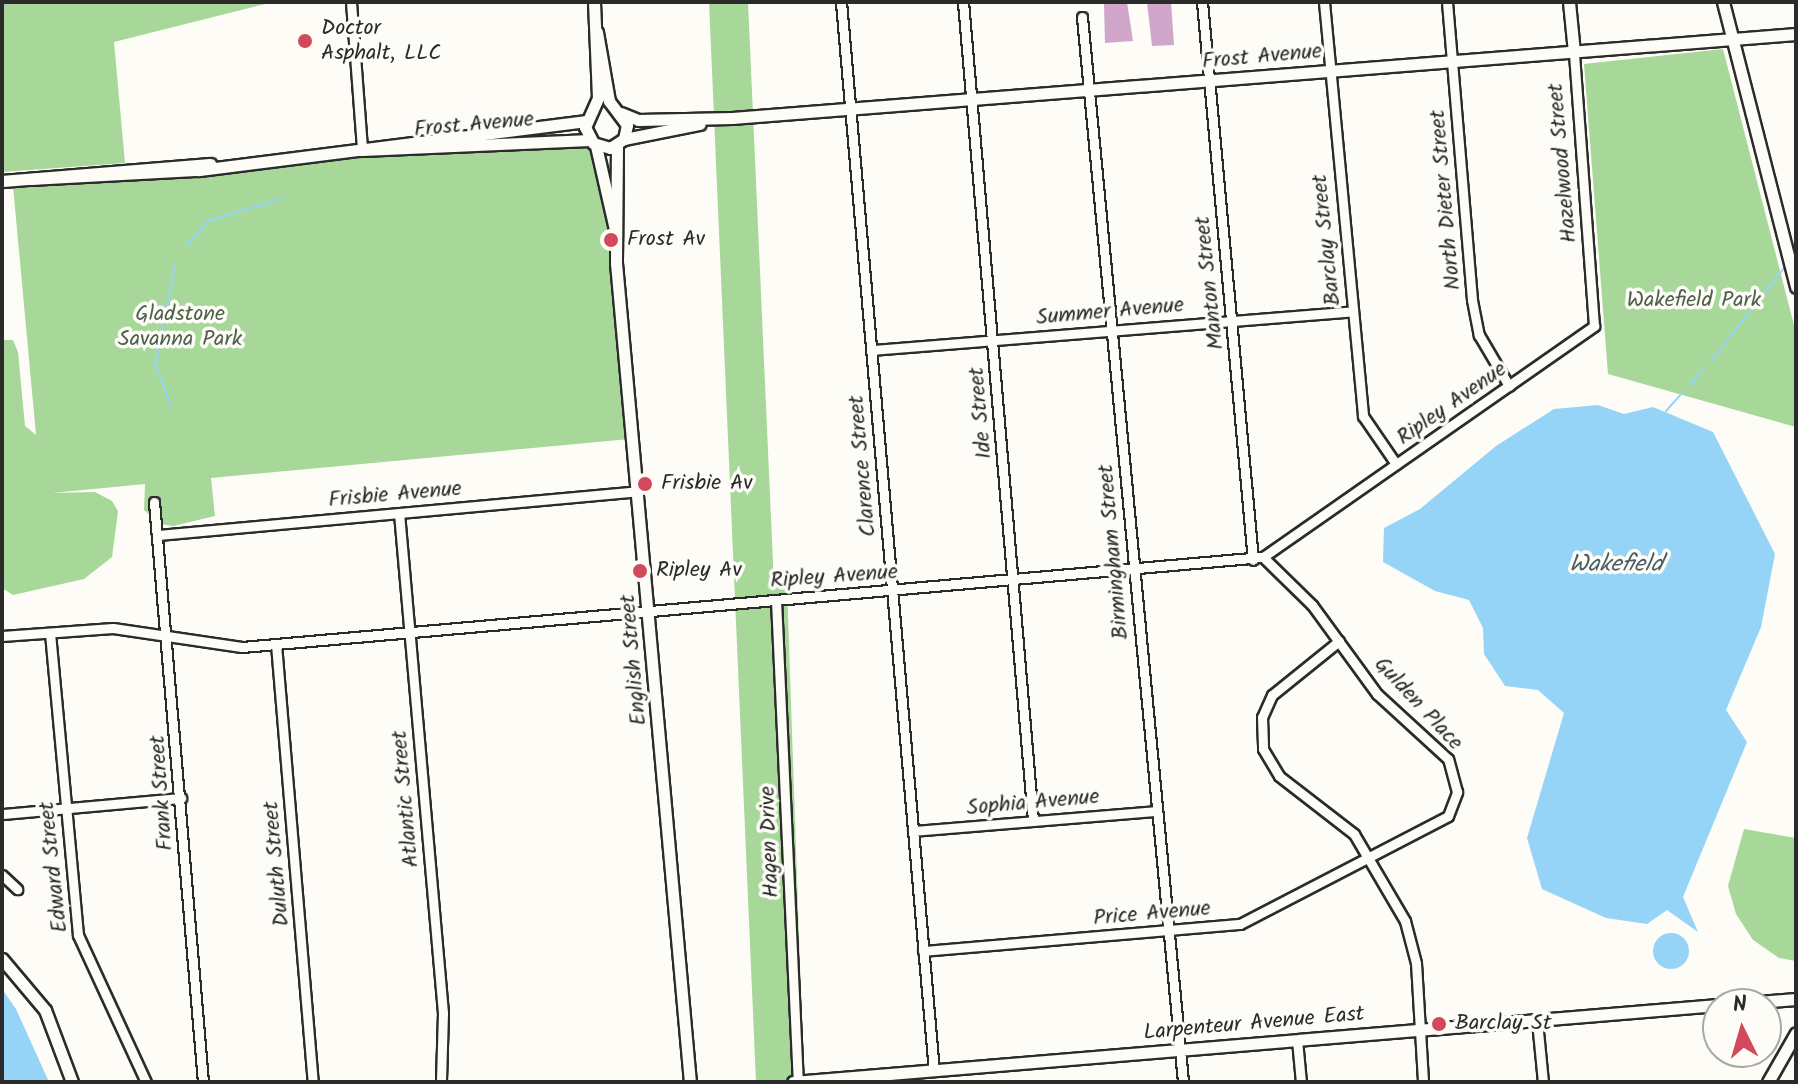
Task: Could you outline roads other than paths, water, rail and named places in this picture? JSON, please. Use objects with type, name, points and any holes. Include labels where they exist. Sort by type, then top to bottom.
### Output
[{"type":"street","points":[[351,2],[362,150]]},
{"type":"street","points":[[594,2],[607,95],[619,111]]},
{"type":"street","name":"Clarence Street","points":[[841,2],[923,951],[939,1074]]},
{"type":"street","name":"Ide Street","points":[[963,2],[1033,821]]},
{"type":"street","name":"Manton Street","points":[[1202,2],[1231,320],[1258,558]]},
{"type":"street","name":"Barclay Street","points":[[1324,2],[1363,416],[1396,464]]},
{"type":"street","name":"North Dieter Street","points":[[1447,2],[1472,300],[1479,335],[1509,386]]},
{"type":"street","name":"Hazelwood Street","points":[[1569,2],[1596,321]]},
{"type":"street","points":[[1723,2],[1796,284]]},
{"type":"street","name":"Birmingham Street","points":[[1082,17],[1183,1082]]},
{"type":"street","points":[[590,116],[598,98],[597,32]]},
{"type":"street","name":"Frost Avenue","points":[[2,181],[362,150],[619,111],[638,120],[732,118],[1796,34]]},
{"type":"street","name":"English Street","points":[[619,111],[616,234],[636,491],[650,610],[690,1082]]},
{"type":"street","name":"English Street","points":[[590,116],[593,143],[616,234]]},
{"type":"street","name":"Frost Avenue","points":[[362,150],[620,142],[732,118]]},
{"type":"street","name":"Summer Avenue","points":[[872,350],[1352,311]]},
{"type":"street","name":"Ripley Avenue","points":[[2,636],[113,628],[203,645],[276,644],[1258,558],[1509,386],[1596,321]]},
{"type":"street","name":"Frisbie Avenue","points":[[157,535],[636,491]]},
{"type":"street","name":"Frank Street","points":[[154,502],[203,1082]]},
{"type":"street","name":"Atlantic Street","points":[[399,513],[443,1013],[441,1082]]},
{"type":"street","name":"Gulden Place","points":[[1258,558],[1339,641],[1377,694],[1448,759],[1457,783],[1456,800],[1442,822],[1366,855]]},
{"type":"street","name":"Hagen Drive","points":[[776,600],[796,1082]]},
{"type":"street","name":"Edward Street","points":[[50,633],[82,953],[146,1082]]},
{"type":"street","points":[[1339,641],[1277,688],[1262,717],[1261,737],[1279,776],[1354,834],[1410,934],[1421,1030],[1423,1082]]},
{"type":"street","name":"Duluth Street","points":[[276,644],[313,1082]]},
{"type":"street","points":[[2,814],[181,798]]},
{"type":"street","name":"Sophia Avenue","points":[[913,831],[1156,811]]},
{"type":"street","name":"Price Avenue","points":[[923,951],[1167,931],[1254,920],[1366,855]]},
{"type":"street","points":[[2,875],[17,889]]},
{"type":"street","points":[[2,959],[41,1003],[72,1082]]},
{"type":"street","name":"Larpenteur Avenue East","points":[[796,1082],[939,1074],[1178,1050],[1702,1006]]},
{"type":"street","points":[[1537,1021],[1543,1082]]},
{"type":"street","points":[[1768,1082],[1796,1033]]},
{"type":"street","points":[[1297,1040],[1301,1082]]},
{"type":"water","name":"Wakefield","points":[[1598,405],[1624,414],[1653,407],[1713,432],[1775,554],[1761,627],[1726,710],[1747,742],[1683,897],[1698,932],[1667,910],[1647,924],[1606,918],[1542,889],[1527,838],[1564,713],[1538,690],[1505,686],[1484,654],[1483,628],[1469,600],[1435,591],[1383,562],[1384,528],[1420,509],[1496,446],[1554,409]]},
{"type":"water","points":[[1671,933],[1684,938],[1689,951],[1684,964],[1671,969],[1658,964],[1653,951],[1658,938]]},
{"type":"water","points":[[2,989],[16,1009],[49,1082],[2,1082]]},
{"type":"waterway","points":[[187,245],[208,221],[284,198]]},
{"type":"waterway","points":[[171,404],[155,366],[175,266]]},
{"type":"waterway","points":[[1711,361],[1785,267]]},
{"type":"waterway","points":[[1690,384],[1704,369]]},
{"type":"waterway","points":[[1666,411],[1683,392]]},
{"type":"place","name":"Doctor Asphalt, LLC","points":[[305,41]]},
{"type":"place","name":"Frost Av","points":[[611,240]]},
{"type":"place","name":"Frisbie Av","points":[[645,484]]},
{"type":"place","name":"Ripley Av","points":[[640,571]]},
{"type":"place","name":"Barclay St","points":[[1439,1024]]},
{"type":"park label","name":"Wakefield Park","points":[[1694,301]]},
{"type":"park label","name":"Gladstone Savanna Park","points":[[180,326]]}]
